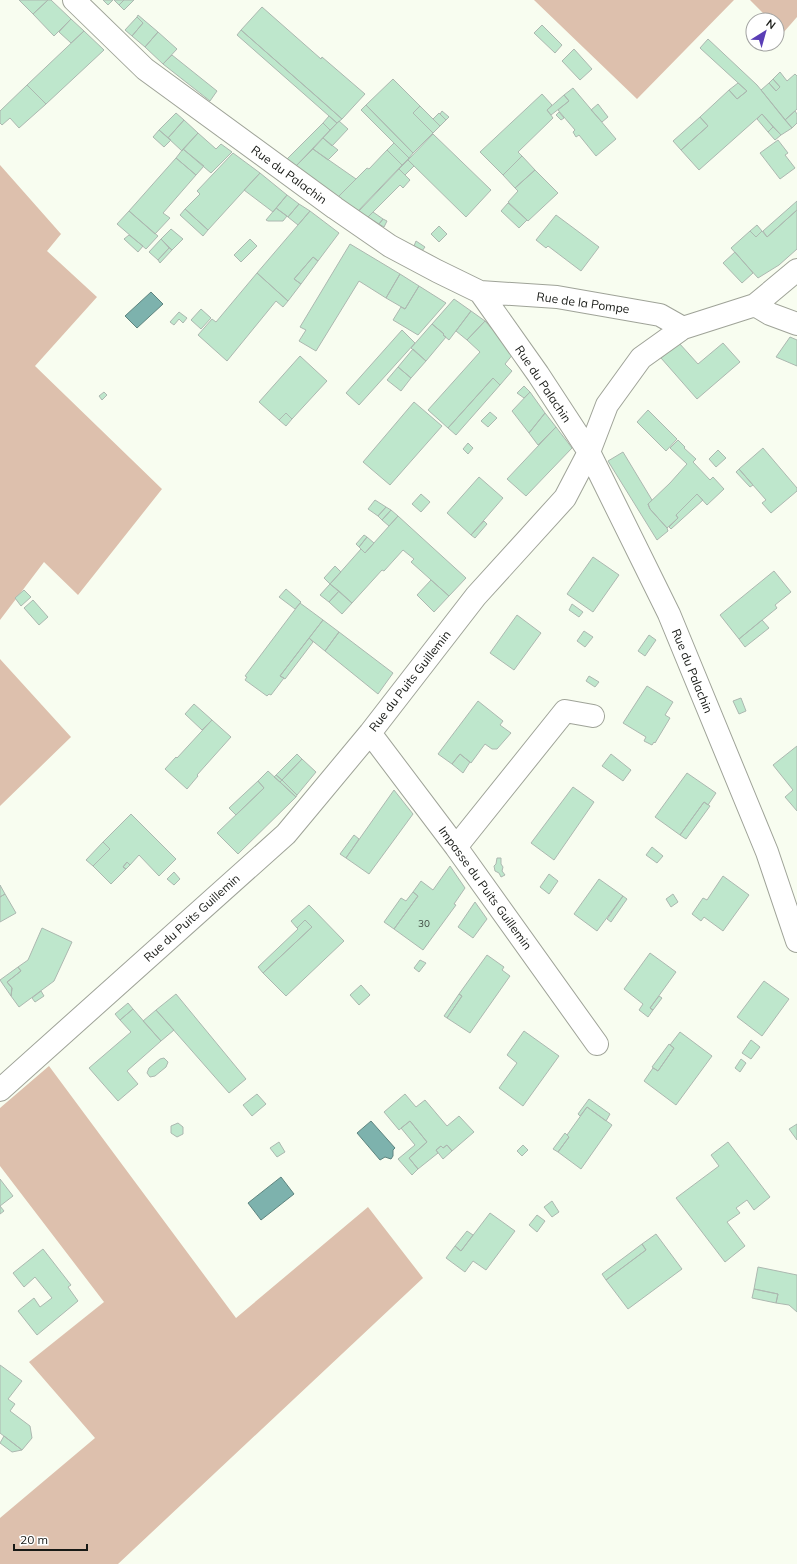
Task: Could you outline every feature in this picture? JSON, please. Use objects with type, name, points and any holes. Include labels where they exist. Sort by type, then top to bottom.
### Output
[{"type":"street","name":"Rue du Palachin","points":[[74,0],[145,69],[335,208],[390,246],[480,292],[538,374],[589,452],[669,614],[767,852],[797,941]]},
{"type":"street","name":"Rue du Puits Guillemin","points":[[0,1090],[286,834],[370,733],[476,596],[565,498],[589,452],[608,405],[641,358],[683,328],[755,305],[797,270]]},
{"type":"street","name":"Rue de la Pompe","points":[[480,292],[557,297],[660,315],[683,328]]},
{"type":"street","points":[[755,305],[770,314],[797,324]]},
{"type":"street","points":[[456,847],[565,711],[593,716]]},
{"type":"street","name":"Impasse du Puits Guillemin","points":[[370,733],[456,847],[597,1044]]},
{"type":"shaded area","points":[[534,0],[734,0],[637,99]]},
{"type":"shaded area","points":[[750,0],[797,0],[797,17],[785,31],[785,12],[762,12]]},
{"type":"shaded area","points":[[0,165],[61,234],[47,251],[97,297],[35,366],[162,489],[78,595],[44,562],[0,620]]},
{"type":"shaded area","points":[[0,659],[71,737],[0,806]]},
{"type":"shaded area","points":[[49,1066],[236,1318],[368,1207],[423,1278],[118,1564],[0,1564],[0,1518],[95,1438],[29,1362],[104,1302],[0,1166],[0,1108]]},
{"type":"water","points":[[151,292],[163,304],[137,328],[125,316]]},
{"type":"water","points":[[371,1121],[395,1148],[391,1159],[385,1157],[380,1160],[357,1133]]},
{"type":"water","points":[[281,1177],[294,1194],[261,1220],[248,1203]]},
{"type":"building","points":[[19,0],[48,0],[33,14]]},
{"type":"building","points":[[48,0],[51,0],[71,19],[54,36],[33,14]]},
{"type":"building","points":[[103,0],[113,0],[108,5]]},
{"type":"building","points":[[114,0],[124,0],[119,5]]},
{"type":"building","points":[[124,0],[134,0],[124,10],[119,5]]},
{"type":"building","points":[[262,7],[321,59],[322,57],[365,94],[342,119],[241,30]]},
{"type":"building","points":[[138,15],[158,32],[145,47],[132,36],[143,23],[137,17]]},
{"type":"building","points":[[137,17],[143,23],[132,36],[125,30]]},
{"type":"building","points":[[71,19],[84,31],[71,43],[59,32]]},
{"type":"building","points":[[542,25],[562,45],[555,53],[534,33]]},
{"type":"building","points":[[241,30],[342,119],[337,123],[237,35]]},
{"type":"building","points":[[84,31],[104,50],[46,104],[27,85]]},
{"type":"building","points":[[158,32],[177,49],[163,64],[145,47]]},
{"type":"building","points":[[708,39],[757,85],[792,128],[781,135],[762,114],[699,170],[681,150],[708,126],[700,117],[729,90],[737,99],[747,91],[700,48]]},
{"type":"building","points":[[574,49],[592,69],[580,80],[562,61]]},
{"type":"building","points":[[172,55],[217,91],[210,101],[163,64]]},
{"type":"building","points":[[780,72],[787,81],[795,74],[797,76],[797,109],[785,120],[761,90],[769,83],[776,91],[780,87],[773,79]]},
{"type":"building","points":[[393,79],[420,106],[413,113],[433,133],[413,153],[366,105]]},
{"type":"building","points":[[773,79],[780,87],[776,91],[769,83]]},
{"type":"building","points":[[738,83],[747,91],[737,99],[729,90]]},
{"type":"building","points":[[27,85],[46,104],[19,128],[10,118],[2,125],[0,123],[0,111]]},
{"type":"building","points":[[573,88],[616,139],[596,156],[579,135],[576,137],[573,132],[575,130],[558,110],[569,101],[564,95]]},
{"type":"building","points":[[542,94],[552,105],[547,110],[553,118],[518,152],[522,156],[503,175],[480,152]]},
{"type":"building","points":[[564,95],[569,101],[551,115],[547,110]]},
{"type":"building","points":[[598,104],[608,117],[602,122],[591,110]]},
{"type":"building","points":[[366,105],[413,153],[409,158],[361,110]]},
{"type":"building","points":[[420,106],[440,126],[433,133],[413,113]]},
{"type":"building","points":[[442,111],[449,117],[446,120],[440,114]]},
{"type":"building","points":[[795,111],[797,114],[797,123],[792,128],[785,120]]},
{"type":"building","points":[[559,112],[564,118],[561,120],[556,115]]},
{"type":"building","points":[[176,113],[184,120],[168,138],[159,130]]},
{"type":"building","points":[[439,113],[446,120],[440,126],[433,119]]},
{"type":"building","points":[[762,114],[773,127],[768,132],[757,119]]},
{"type":"building","points":[[329,116],[337,123],[330,130],[323,123]]},
{"type":"building","points":[[700,117],[708,126],[681,150],[673,141]]},
{"type":"building","points":[[184,120],[198,133],[182,151],[168,138]]},
{"type":"building","points":[[339,121],[348,129],[332,146],[323,138]]},
{"type":"building","points":[[323,123],[330,130],[296,166],[287,159]]},
{"type":"building","points":[[773,127],[781,135],[775,140],[768,132]]},
{"type":"building","points":[[159,130],[171,140],[164,147],[153,137]]},
{"type":"building","points":[[198,133],[216,149],[221,144],[232,152],[211,173],[183,149]]},
{"type":"building","points":[[433,134],[491,190],[466,217],[408,160]]},
{"type":"building","points":[[323,138],[338,150],[328,160],[313,149]]},
{"type":"building","points":[[778,140],[788,153],[785,155],[795,168],[780,179],[760,153]]},
{"type":"building","points":[[394,143],[409,158],[402,165],[387,150]]},
{"type":"building","points":[[183,149],[204,166],[196,175],[176,158]]},
{"type":"building","points":[[313,149],[356,179],[338,197],[296,166]]},
{"type":"building","points":[[387,150],[402,165],[358,211],[338,197],[367,168],[369,169]]},
{"type":"building","points":[[233,153],[260,173],[208,230],[185,209],[200,194],[197,191]]},
{"type":"building","points":[[522,156],[535,170],[515,188],[503,175]]},
{"type":"building","points":[[176,158],[196,175],[163,213],[170,218],[155,234],[129,211]]},
{"type":"building","points":[[408,160],[414,166],[405,175],[399,169]]},
{"type":"building","points":[[399,169],[410,180],[403,188],[400,185],[367,218],[359,211]]},
{"type":"building","points":[[535,170],[558,193],[528,221],[508,202],[518,191],[515,188]]},
{"type":"building","points":[[260,173],[287,195],[273,212],[244,190]]},
{"type":"building","points":[[287,195],[299,204],[288,217],[276,208]]},
{"type":"building","points":[[797,201],[797,210],[767,237],[763,231]]},
{"type":"building","points":[[508,203],[527,220],[519,228],[501,211]]},
{"type":"building","points":[[299,204],[310,211],[298,225],[288,217]]},
{"type":"building","points":[[276,208],[287,216],[283,221],[266,220]]},
{"type":"building","points":[[185,209],[208,230],[203,236],[180,215]]},
{"type":"building","points":[[797,210],[797,249],[779,265],[758,278],[731,248],[750,231],[756,237],[762,231],[767,237]]},
{"type":"building","points":[[129,211],[158,236],[146,249],[117,224]]},
{"type":"building","points":[[310,211],[339,233],[318,261],[313,257],[294,279],[301,284],[288,301],[257,273]]},
{"type":"building","points":[[373,212],[383,219],[379,224],[368,217]]},
{"type":"building","points":[[556,215],[599,247],[581,271],[548,246],[546,248],[536,240]]},
{"type":"building","points":[[383,219],[387,221],[384,227],[379,224]]},
{"type":"building","points":[[757,225],[762,231],[756,237],[750,231]]},
{"type":"building","points":[[439,226],[447,234],[439,242],[431,234]]},
{"type":"building","points":[[171,229],[183,239],[172,250],[161,239]]},
{"type":"building","points":[[129,235],[143,246],[138,252],[124,239]]},
{"type":"building","points":[[161,239],[169,248],[158,260],[149,252]]},
{"type":"building","points":[[250,239],[257,246],[241,262],[234,255]]},
{"type":"building","points":[[416,241],[425,247],[422,251],[414,246]]},
{"type":"building","points":[[350,244],[400,274],[386,298],[359,281],[316,351],[299,341],[306,330],[300,327]]},
{"type":"building","points":[[169,248],[172,250],[160,263],[158,260]]},
{"type":"building","points":[[735,252],[753,273],[742,283],[723,263]]},
{"type":"building","points":[[313,257],[318,261],[301,284],[294,279]]},
{"type":"building","points":[[257,273],[288,301],[283,307],[276,301],[227,361],[198,335],[212,319],[216,322]]},
{"type":"building","points":[[400,274],[419,286],[405,309],[386,298]]},
{"type":"building","points":[[419,286],[446,303],[418,335],[393,320],[401,307],[405,309]]},
{"type":"building","points":[[454,299],[471,311],[449,340],[432,324]]},
{"type":"building","points":[[201,309],[211,318],[201,329],[191,320]]},
{"type":"building","points":[[471,311],[485,321],[467,340],[456,331]]},
{"type":"building","points":[[179,312],[187,318],[183,323],[179,319],[174,325],[170,322]]},
{"type":"building","points":[[485,321],[514,353],[505,364],[512,371],[500,385],[493,378],[448,428],[428,410],[480,352],[467,340]]},
{"type":"building","points":[[432,324],[446,337],[426,361],[411,348]]},
{"type":"building","points":[[402,330],[415,343],[359,405],[346,393]]},
{"type":"building","points":[[790,337],[797,340],[797,366],[776,357]]},
{"type":"building","points":[[679,343],[698,364],[723,343],[740,362],[697,399],[661,358]]},
{"type":"building","points":[[413,349],[426,361],[411,378],[398,367]]},
{"type":"building","points":[[300,356],[327,381],[292,419],[286,413],[279,420],[259,402]]},
{"type":"building","points":[[398,367],[411,378],[401,391],[387,380]]},
{"type":"building","points":[[493,378],[500,385],[456,435],[448,428]]},
{"type":"building","points":[[524,386],[530,392],[524,398],[517,393]]},
{"type":"building","points":[[104,392],[107,395],[102,400],[99,396]]},
{"type":"building","points":[[530,392],[545,413],[529,433],[512,411]]},
{"type":"building","points":[[414,402],[442,426],[390,485],[363,462]]},
{"type":"building","points":[[648,410],[677,439],[666,451],[637,422]]},
{"type":"building","points":[[490,412],[497,418],[488,427],[481,421]]},
{"type":"building","points":[[286,413],[292,419],[286,426],[279,420]]},
{"type":"building","points":[[545,413],[556,427],[538,445],[529,433]]},
{"type":"building","points":[[556,427],[572,448],[526,496],[507,479]]},
{"type":"building","points":[[678,440],[696,459],[693,462],[710,480],[713,477],[724,489],[707,505],[697,494],[676,515],[678,518],[667,528],[650,509],[648,504],[687,464],[670,448]]},
{"type":"building","points":[[468,443],[473,448],[468,454],[463,449]]},
{"type":"building","points":[[763,448],[797,488],[797,491],[771,513],[762,503],[766,500],[739,469]]},
{"type":"building","points":[[718,450],[726,458],[716,467],[709,459]]},
{"type":"building","points":[[623,452],[652,500],[648,504],[650,509],[667,528],[668,531],[657,540],[608,461]]},
{"type":"building","points":[[739,469],[753,485],[750,487],[736,472]]},
{"type":"building","points":[[479,477],[503,498],[471,535],[447,513]]},
{"type":"building","points":[[421,494],[430,502],[421,512],[412,504]]},
{"type":"building","points":[[697,494],[703,500],[671,529],[669,527],[678,518],[676,515]]},
{"type":"building","points":[[375,500],[386,507],[378,516],[368,509]]},
{"type":"building","points":[[386,507],[391,510],[382,520],[378,516]]},
{"type":"building","points":[[391,510],[398,516],[389,526],[382,520]]},
{"type":"building","points":[[398,516],[466,578],[449,596],[411,562],[414,559],[403,550],[384,571],[382,570],[352,603],[330,584],[361,549],[365,553]]},
{"type":"building","points":[[484,521],[487,524],[475,538],[471,535]]},
{"type":"building","points":[[364,535],[367,537],[359,547],[356,544]]},
{"type":"building","points":[[367,537],[374,543],[365,553],[359,547]]},
{"type":"building","points":[[593,557],[619,575],[593,612],[567,594]]},
{"type":"building","points":[[335,566],[341,572],[330,584],[324,578]]},
{"type":"building","points":[[774,571],[791,592],[775,605],[777,608],[739,639],[720,615]]},
{"type":"building","points":[[431,580],[449,596],[434,612],[417,595]]},
{"type":"building","points":[[330,584],[339,591],[329,602],[320,595]]},
{"type":"building","points":[[286,589],[301,602],[295,609],[279,597]]},
{"type":"building","points":[[24,590],[31,597],[21,606],[15,598]]},
{"type":"building","points":[[339,591],[352,603],[342,614],[329,602]]},
{"type":"building","points":[[33,600],[48,617],[39,625],[24,608]]},
{"type":"building","points":[[300,603],[323,620],[280,676],[284,678],[271,695],[269,694],[267,696],[245,680],[247,677],[245,676]]},
{"type":"building","points":[[572,604],[583,612],[579,617],[569,610]]},
{"type":"building","points":[[517,615],[541,633],[514,670],[490,653]]},
{"type":"building","points":[[323,620],[339,632],[325,651],[309,638]]},
{"type":"building","points":[[762,620],[769,628],[745,647],[739,639]]},
{"type":"building","points":[[584,631],[593,637],[585,647],[577,641]]},
{"type":"building","points":[[339,632],[393,673],[378,694],[325,651]]},
{"type":"building","points":[[649,635],[656,640],[645,656],[638,651]]},
{"type":"building","points":[[309,638],[313,642],[285,679],[280,676]]},
{"type":"building","points":[[589,676],[599,682],[595,687],[586,681]]},
{"type":"building","points":[[647,686],[673,702],[665,715],[670,718],[655,743],[654,742],[652,745],[644,741],[646,737],[623,723]]},
{"type":"building","points":[[741,698],[746,711],[739,714],[733,701]]},
{"type":"building","points":[[478,701],[503,721],[500,725],[511,733],[497,749],[492,749],[485,744],[471,763],[460,754],[452,764],[438,754]]},
{"type":"building","points":[[194,704],[212,720],[202,730],[185,714]]},
{"type":"building","points":[[212,720],[231,737],[197,775],[198,776],[187,789],[165,769]]},
{"type":"building","points":[[797,746],[797,811],[785,797],[793,790],[773,765]]},
{"type":"building","points":[[297,754],[302,759],[282,780],[276,775]]},
{"type":"building","points":[[460,754],[470,762],[463,773],[452,764]]},
{"type":"building","points":[[611,754],[631,770],[623,781],[602,766]]},
{"type":"building","points":[[302,759],[316,772],[297,795],[282,780]]},
{"type":"building","points":[[268,771],[296,797],[238,854],[217,833],[264,788],[258,781]]},
{"type":"building","points":[[687,773],[716,793],[708,805],[704,802],[680,835],[655,817]]},
{"type":"building","points":[[276,775],[282,780],[280,782],[274,777]]},
{"type":"building","points":[[282,780],[297,795],[296,797],[280,782]]},
{"type":"building","points":[[258,781],[264,788],[236,815],[229,808]]},
{"type":"building","points":[[573,787],[594,802],[554,860],[531,843]]},
{"type":"building","points":[[394,790],[413,814],[369,874],[346,858]]},
{"type":"building","points":[[704,802],[710,806],[686,839],[680,835]]},
{"type":"building","points":[[131,814],[176,859],[159,876],[139,855],[130,865],[127,862],[123,867],[126,869],[111,884],[93,866],[110,849],[103,842]]},
{"type":"building","points":[[354,835],[359,839],[346,858],[340,854]]},
{"type":"building","points":[[103,842],[110,849],[93,866],[86,860]]},
{"type":"building","points":[[652,847],[663,856],[657,863],[646,855]]},
{"type":"building","points":[[497,858],[501,858],[501,864],[503,867],[502,871],[505,875],[501,877],[499,873],[495,871],[494,866]]},
{"type":"building","points":[[127,862],[130,865],[126,869],[123,867]]},
{"type":"building","points":[[450,866],[465,888],[454,904],[456,905],[423,950],[394,929],[418,896],[413,892],[421,881],[433,890]]},
{"type":"building","points":[[174,872],[180,879],[174,885],[167,879]]},
{"type":"building","points":[[549,874],[558,881],[549,894],[540,887]]},
{"type":"building","points":[[723,876],[749,895],[723,931],[704,917],[701,921],[692,914],[703,898],[707,900]]},
{"type":"building","points":[[599,879],[623,896],[597,931],[574,914]]},
{"type":"building","points":[[0,885],[5,894],[0,897]]},
{"type":"building","points":[[413,892],[418,896],[394,929],[384,922],[401,898],[406,901]]},
{"type":"building","points":[[5,894],[16,913],[0,922],[0,897]]},
{"type":"building","points":[[673,894],[678,902],[671,907],[666,899]]},
{"type":"building","points":[[623,896],[627,899],[611,922],[607,919]]},
{"type":"building","points":[[475,902],[487,919],[473,938],[458,927]]},
{"type":"building","points":[[309,905],[344,941],[286,996],[263,973],[312,927],[305,920],[297,928],[291,921]]},
{"type":"building","points":[[305,920],[312,927],[263,973],[258,967],[298,929],[297,928]]},
{"type":"building","points":[[42,928],[72,942],[54,981],[19,1007],[11,996],[12,988],[7,982],[21,971],[18,967],[28,960]]},
{"type":"building","points":[[650,953],[676,972],[650,1008],[653,1010],[648,1017],[639,1010],[643,1004],[624,989]]},
{"type":"building","points":[[487,955],[504,967],[502,970],[510,976],[470,1033],[447,1018],[462,996],[459,994]]},
{"type":"building","points":[[420,960],[426,963],[419,972],[414,968]]},
{"type":"building","points":[[18,967],[21,971],[7,982],[12,988],[11,996],[0,980]]},
{"type":"building","points":[[764,981],[789,999],[762,1036],[737,1017]]},
{"type":"building","points":[[361,985],[370,995],[359,1005],[350,995]]},
{"type":"building","points":[[41,991],[44,996],[35,1002],[32,998]]},
{"type":"building","points":[[176,994],[246,1079],[229,1093],[156,1010]]},
{"type":"building","points":[[459,994],[462,996],[447,1018],[444,1016]]},
{"type":"building","points":[[659,996],[662,998],[653,1010],[650,1008]]},
{"type":"building","points":[[128,1003],[133,1009],[120,1020],[115,1014]]},
{"type":"building","points":[[133,1009],[161,1041],[127,1071],[138,1084],[118,1101],[89,1068],[131,1032],[120,1020]]},
{"type":"building","points":[[156,1010],[174,1030],[161,1041],[143,1021]]},
{"type":"building","points":[[524,1031],[559,1056],[523,1106],[499,1088],[517,1063],[507,1055]]},
{"type":"building","points":[[680,1032],[712,1056],[676,1105],[644,1081],[653,1068],[658,1071],[674,1048],[670,1045]]},
{"type":"building","points":[[751,1040],[760,1047],[751,1059],[742,1053]]},
{"type":"building","points":[[669,1044],[674,1048],[658,1071],[652,1067]]},
{"type":"building","points":[[164,1058],[168,1062],[166,1067],[155,1076],[150,1077],[147,1073],[149,1068],[160,1059]]},
{"type":"building","points":[[741,1059],[746,1063],[740,1072],[735,1068]]},
{"type":"building","points":[[257,1094],[266,1104],[252,1116],[243,1105]]},
{"type":"building","points":[[405,1094],[416,1107],[425,1100],[447,1126],[459,1116],[474,1132],[452,1151],[447,1145],[443,1148],[441,1146],[436,1150],[438,1153],[418,1169],[409,1158],[427,1142],[410,1121],[399,1130],[384,1112]]},
{"type":"building","points":[[589,1099],[610,1114],[606,1121],[587,1107],[580,1116],[578,1114]]},
{"type":"building","points":[[587,1107],[612,1125],[581,1169],[558,1152],[569,1137],[567,1135]]},
{"type":"building","points":[[410,1121],[427,1142],[409,1158],[418,1169],[412,1175],[398,1159],[415,1145],[401,1128]]},
{"type":"building","points":[[178,1123],[183,1127],[183,1134],[177,1137],[171,1133],[171,1126]]},
{"type":"building","points":[[797,1124],[797,1140],[789,1129]]},
{"type":"building","points":[[565,1133],[569,1137],[558,1152],[553,1149]]},
{"type":"building","points":[[279,1142],[285,1152],[277,1157],[270,1148]]},
{"type":"building","points":[[728,1142],[770,1197],[754,1210],[747,1200],[736,1208],[740,1213],[727,1222],[745,1246],[725,1262],[676,1198],[719,1166],[711,1155]]},
{"type":"building","points":[[447,1145],[452,1151],[443,1159],[436,1150],[441,1146],[443,1148]]},
{"type":"building","points":[[523,1145],[528,1150],[522,1156],[517,1151]]},
{"type":"building","points":[[0,1179],[13,1196],[0,1206]]},
{"type":"building","points":[[552,1201],[559,1212],[552,1217],[544,1207]]},
{"type":"building","points":[[0,1206],[4,1211],[0,1214]]},
{"type":"building","points":[[490,1213],[515,1231],[486,1270],[473,1261],[465,1272],[446,1258],[455,1246],[461,1251]]},
{"type":"building","points":[[537,1215],[545,1221],[537,1232],[529,1225]]},
{"type":"building","points":[[467,1231],[473,1235],[461,1251],[455,1246]]},
{"type":"building","points":[[656,1234],[682,1269],[628,1309],[606,1280],[646,1250],[642,1244]]},
{"type":"building","points":[[642,1244],[646,1250],[606,1280],[602,1274]]},
{"type":"building","points":[[43,1249],[71,1285],[68,1287],[78,1301],[37,1335],[18,1311],[34,1298],[40,1307],[52,1298],[35,1277],[24,1287],[13,1273]]},
{"type":"building","points":[[758,1267],[797,1275],[797,1312],[789,1305],[776,1303],[778,1294],[754,1289]]},
{"type":"building","points":[[754,1289],[778,1294],[776,1303],[752,1298]]},
{"type":"building","points":[[0,1365],[22,1381],[8,1399],[15,1404],[10,1411],[30,1426],[32,1438],[22,1450],[0,1433]]},
{"type":"building","points":[[4,1436],[22,1450],[12,1452],[0,1443]]}]
